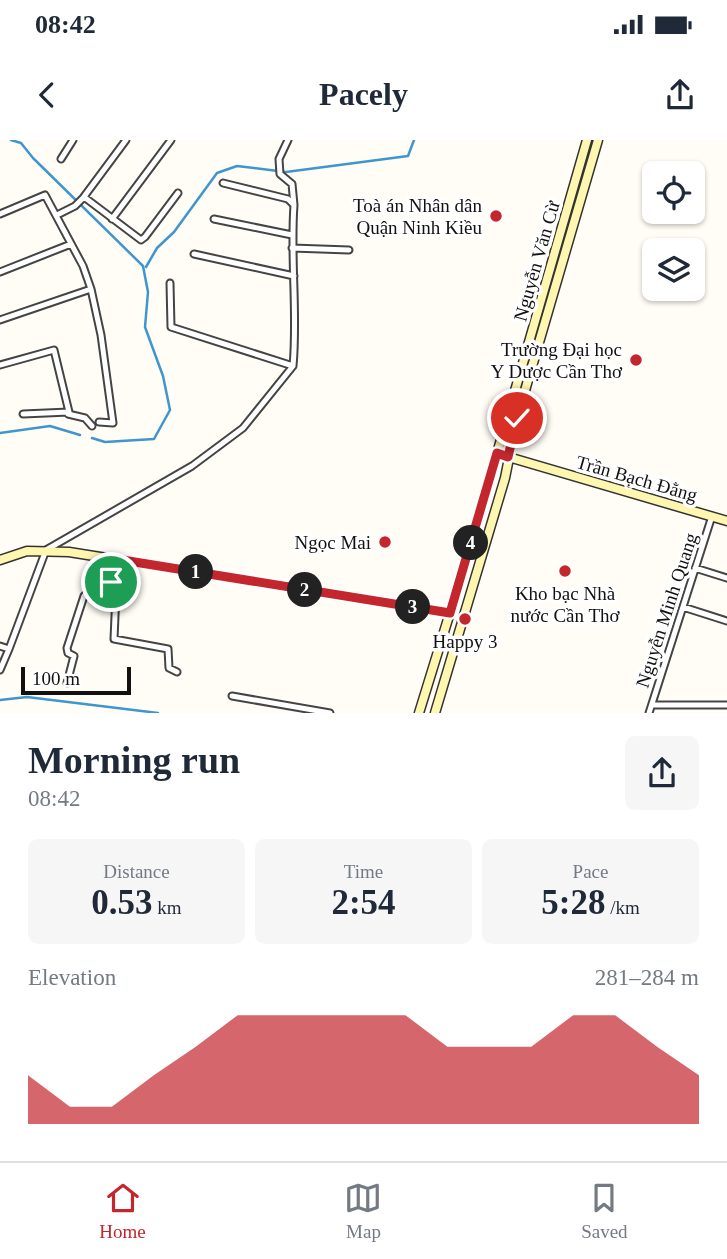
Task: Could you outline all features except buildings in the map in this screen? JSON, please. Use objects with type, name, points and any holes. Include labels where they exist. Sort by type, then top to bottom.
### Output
[{"type":"main road","name":"Nguyễn Văn Cừ","points":[[419,713],[587,140]]},
{"type":"main road","name":"Nguyễn Văn Cừ","points":[[435,713],[505,478],[517,418],[598,140]]},
{"type":"main road","name":"Trần Bạch Đằng","points":[[497,453],[727,521]]},
{"type":"main road","points":[[0,560],[27,551],[46,550],[450,613]]},
{"type":"street","points":[[61,159],[74,140]]},
{"type":"street","points":[[57,215],[77,204],[126,140]]},
{"type":"street","points":[[112,219],[171,140]]},
{"type":"street","points":[[0,670],[46,550],[192,466],[222,444],[243,428],[293,366],[296,340],[292,248],[294,205],[292,184],[280,174],[279,163],[288,140]]},
{"type":"street","points":[[223,183],[288,199],[294,205]]},
{"type":"street","points":[[83,197],[141,240],[178,193]]},
{"type":"street","points":[[0,215],[45,195],[83,266],[101,335],[113,423],[99,422]]},
{"type":"street","points":[[215,219],[292,235]]},
{"type":"street","points":[[0,272],[71,244]]},
{"type":"street","points":[[292,248],[349,250]]},
{"type":"street","points":[[194,254],[294,276]]},
{"type":"street","points":[[170,283],[171,327],[293,366]]},
{"type":"street","points":[[0,320],[91,289]]},
{"type":"street","points":[[0,365],[54,350],[68,414]]},
{"type":"street","points":[[23,414],[68,414],[85,418],[92,426]]},
{"type":"street","name":"Nguyễn Minh Quang","points":[[649,713],[712,516]]},
{"type":"street","points":[[110,558],[110,590]]},
{"type":"street","points":[[695,568],[727,578]]},
{"type":"street","points":[[67,683],[74,656],[68,653],[67,648],[85,592],[110,590],[116,593],[114,639],[170,650],[169,668],[177,672]]},
{"type":"street","points":[[683,607],[727,621]]},
{"type":"street","points":[[0,646],[9,649]]},
{"type":"street","points":[[232,695],[330,713]]},
{"type":"street","points":[[652,705],[689,710],[725,705]]},
{"type":"street","points":[[721,713],[725,705]]},
{"type":"waterway","points":[[11,140],[21,143],[143,266],[148,292],[145,327],[163,376],[170,410],[154,439],[105,442],[92,438]]},
{"type":"waterway","points":[[146,267],[157,248],[174,232],[217,173],[237,166],[286,172],[408,156],[414,140]]},
{"type":"waterway","points":[[0,433],[50,426],[80,435]]},
{"type":"waterway","points":[[0,700],[27,697],[158,713]]},
{"type":"place","name":"Toà án Nhân dân Quận Ninh Kiều","points":[[496,216]]},
{"type":"place","name":"Trường Đại học Y Dược Cần Thơ","points":[[636,360]]},
{"type":"place","name":"Ngọc Mai","points":[[385,542]]},
{"type":"place","name":"Kho bạc Nhà nước Cần Thơ","points":[[565,571]]},
{"type":"place","name":"Happy 3","points":[[465,619]]},
{"type":"route","points":[[111,582],[110,558],[450,613],[497,453],[508,457],[517,418]]}]
